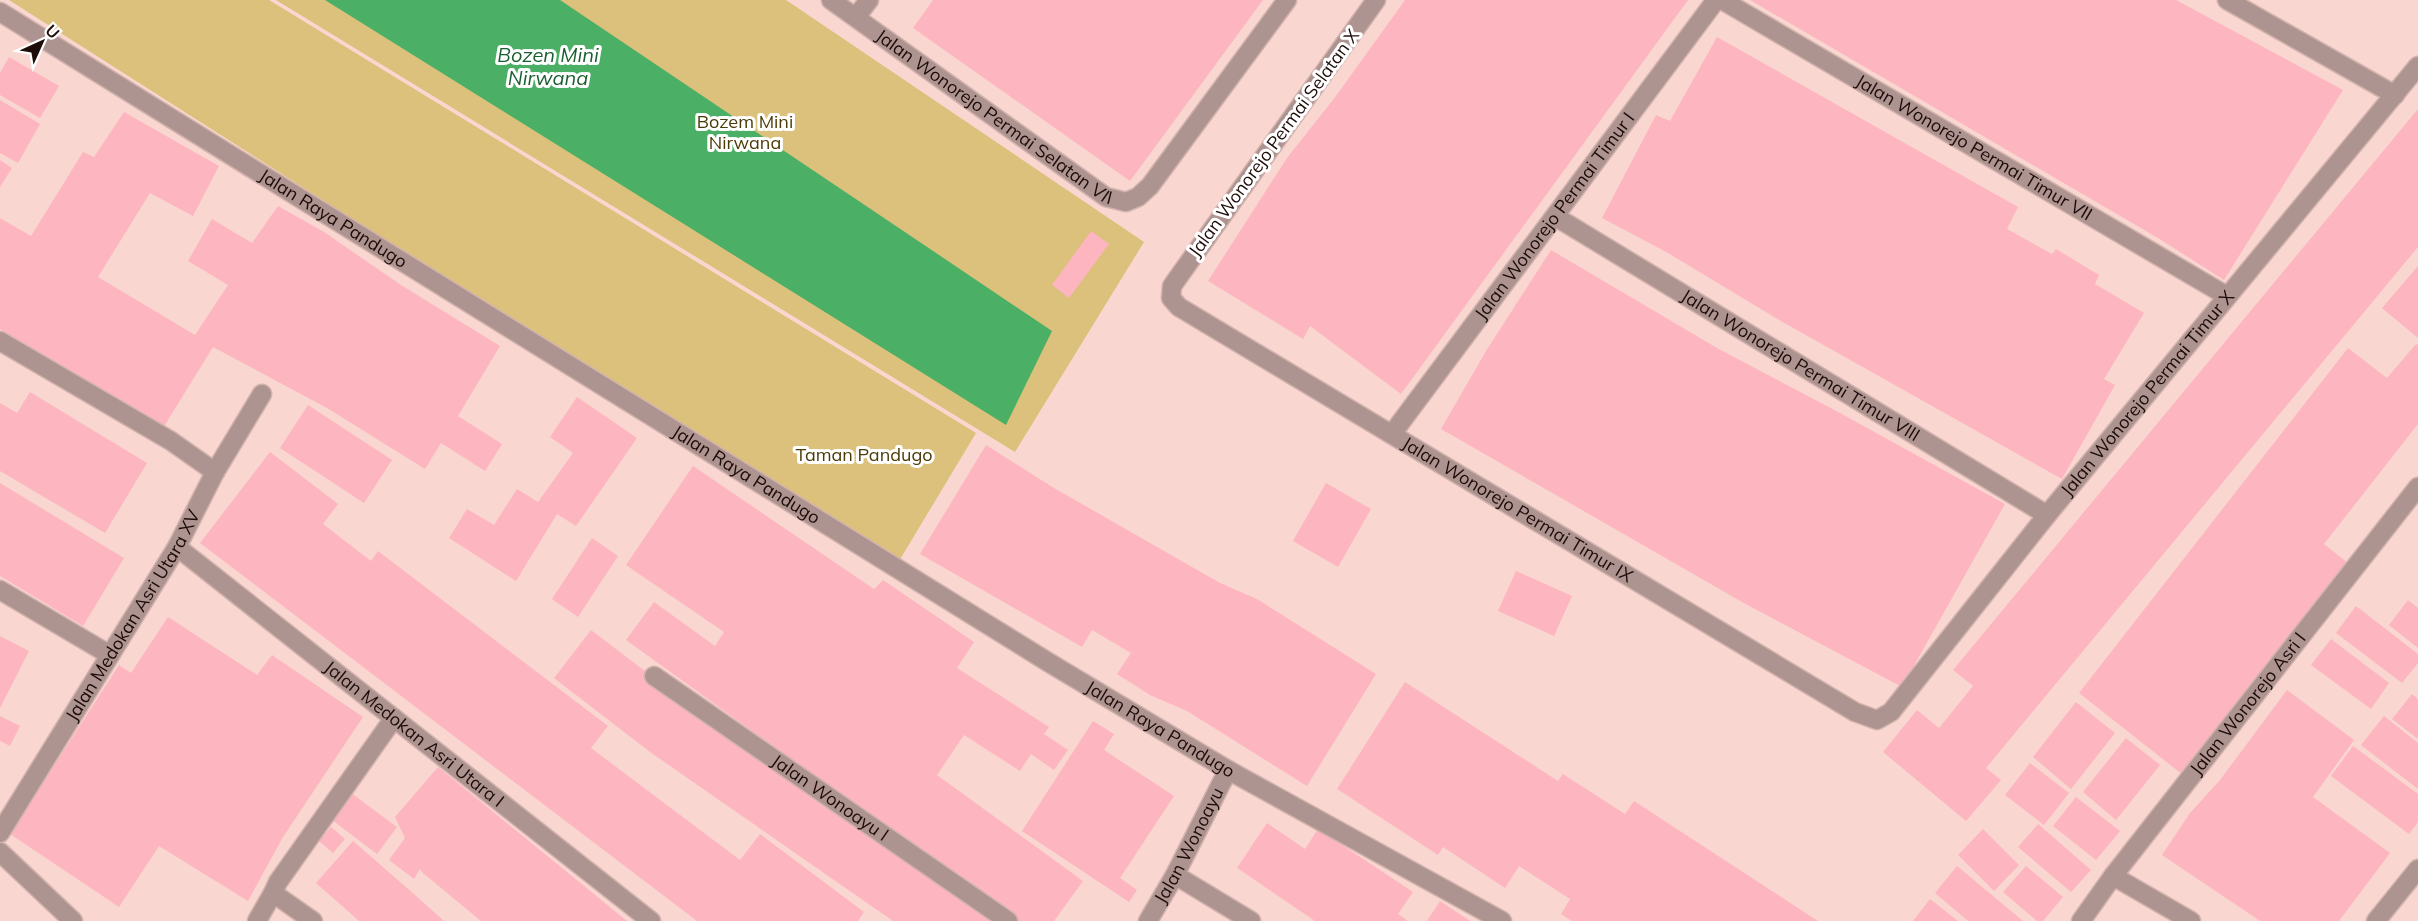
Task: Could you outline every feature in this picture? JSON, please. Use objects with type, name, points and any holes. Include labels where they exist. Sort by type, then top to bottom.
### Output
[{"type":"street","name":"Jalan Wonorejo Permai Selatan VII","points":[[831,0],[1106,197],[1126,202],[1150,186],[1287,0]]},
{"type":"street","points":[[856,17],[869,0]]},
{"type":"street","name":"Jalan Wonorejo Permai Selatan X","points":[[1172,286],[1376,0]]},
{"type":"street","name":"Jalan Wonorejo Permai Timur I","points":[[1392,434],[1556,218],[1716,0]]},
{"type":"street","name":"Jalan Wonorejo Permai Timur VII","points":[[1722,0],[2227,296]]},
{"type":"street","points":[[2227,0],[2395,95]]},
{"type":"street","name":"Jalan Raya Pandugo","points":[[0,12],[1048,662],[1228,770],[1502,921]]},
{"type":"street","name":"Jalan Wonorejo Permai Timur X","points":[[1877,720],[1891,712],[2047,515],[2418,66]]},
{"type":"street","name":"Jalan Wonorejo Permai Timur VIII","points":[[1556,218],[2047,515]]},
{"type":"street","name":"Jalan Wonorejo Permai Timur IX","points":[[1172,286],[1171,298],[1179,307],[1855,712],[1877,720]]},
{"type":"street","points":[[0,340],[171,441],[215,472]]},
{"type":"street","name":"Jalan Medokan Asri Utara XV","points":[[0,832],[177,547],[215,472],[261,394]]},
{"type":"street","name":"Jalan Wonorejo Asri I","points":[[2081,921],[2418,487]]},
{"type":"street","name":"Jalan Medokan Asri Utara I","points":[[177,547],[651,921]]},
{"type":"street","points":[[0,590],[110,655]]},
{"type":"street","name":"Jalan Wonoayu I","points":[[654,676],[1008,921]]},
{"type":"street","points":[[257,921],[276,887],[394,718]]},
{"type":"street","name":"Jalan Wonoayu","points":[[1148,921],[1175,874],[1228,770]]},
{"type":"street","points":[[0,852],[73,921]]},
{"type":"street","points":[[2376,921],[2418,869]]},
{"type":"street","points":[[1175,874],[1251,921]]},
{"type":"street","points":[[2114,876],[2191,921]]},
{"type":"street","points":[[276,887],[313,921]]},
{"type":"green space","name":"Taman Pandugo","points":[[9,0],[269,0],[976,433],[896,566]]},
{"type":"green space","name":"Bozem Mini Nirwana","points":[[276,0],[786,0],[1144,242],[1015,452]]},
{"type":"water","name":"Bozen Mini Nirwana","points":[[325,0],[560,0],[1052,331],[1006,425]]},
{"type":"building","points":[[933,0],[1263,0],[1130,181],[913,28]]},
{"type":"building","points":[[1405,0],[1688,0],[1401,394],[1310,326],[1303,339],[1208,281],[1287,158],[1336,96]]},
{"type":"building","points":[[1750,0],[2176,0],[2343,90],[2224,280],[2158,238]]},
{"type":"building","points":[[1717,37],[2018,207],[2007,229],[2052,254],[2056,249],[2099,275],[2095,284],[2144,313],[2104,379],[2115,385],[2062,479],[1779,320],[1668,253],[1602,218],[1656,115],[1670,121]]},
{"type":"building","points":[[9,57],[59,86],[40,118],[0,95],[0,73]]},
{"type":"building","points":[[0,100],[40,124],[18,163],[0,153]]},
{"type":"building","points":[[2418,109],[2418,247],[1986,768],[2001,780],[1966,821],[1883,752],[1917,710],[1939,728],[1973,686],[1953,670]]},
{"type":"building","points":[[124,112],[219,166],[193,216],[150,193],[98,277],[195,335],[228,285],[188,261],[212,219],[252,243],[278,206],[324,232],[401,285],[500,346],[458,416],[502,444],[485,471],[441,443],[425,469],[327,408],[213,347],[163,428],[0,329],[0,218],[31,236],[83,152],[94,157]]},
{"type":"building","points":[[0,160],[12,168],[0,187]]},
{"type":"building","points":[[1091,231],[1109,244],[1069,298],[1052,285]]},
{"type":"building","points":[[1551,250],[1717,348],[2005,504],[1902,687],[1742,602],[1441,429],[1486,351]]},
{"type":"building","points":[[2418,266],[2418,338],[2382,308]]},
{"type":"building","points":[[2416,344],[2418,345],[2418,424],[2324,544],[2348,563],[2183,775],[2079,693],[2348,348],[2387,378]]},
{"type":"building","points":[[30,392],[147,463],[105,533],[0,471],[0,403],[17,413]]},
{"type":"building","points":[[577,397],[637,438],[576,526],[557,514],[516,581],[449,538],[467,509],[494,525],[517,489],[538,502],[573,453],[550,437]]},
{"type":"building","points":[[308,405],[392,460],[364,503],[280,448]]},
{"type":"building","points":[[986,445],[1054,488],[1220,583],[1257,599],[1376,674],[1307,786],[1187,711],[1150,695],[1117,674],[1131,653],[1092,630],[1082,647],[920,554]]},
{"type":"building","points":[[270,452],[338,504],[323,524],[371,561],[378,551],[608,726],[591,748],[740,860],[760,834],[864,912],[858,921],[697,921],[200,543]]},
{"type":"building","points":[[693,466],[874,589],[883,580],[974,642],[957,668],[1049,727],[1044,734],[1068,750],[1054,770],[1031,754],[1020,771],[964,735],[937,775],[1083,881],[1054,921],[1016,921],[626,640],[654,602],[715,646],[724,632],[626,565]]},
{"type":"building","points":[[0,483],[124,558],[83,626],[0,576]]},
{"type":"building","points":[[1326,483],[1371,509],[1338,567],[1293,541]]},
{"type":"building","points":[[592,538],[618,556],[578,617],[552,599]]},
{"type":"building","points":[[1516,571],[1572,596],[1554,636],[1498,611]]},
{"type":"building","points":[[2408,600],[2418,608],[2418,648],[2389,625]]},
{"type":"building","points":[[2356,606],[2418,654],[2418,663],[2402,683],[2336,633]]},
{"type":"building","points":[[168,617],[257,675],[272,655],[363,717],[283,837],[248,901],[159,846],[119,907],[10,834],[119,665],[131,673]]},
{"type":"building","points":[[591,630],[688,704],[995,921],[893,921],[650,752],[554,678]]},
{"type":"building","points":[[0,636],[29,651],[0,708]]},
{"type":"building","points":[[2331,639],[2389,683],[2371,709],[2311,665]]},
{"type":"building","points":[[1405,682],[1558,781],[1563,774],[1625,814],[1634,801],[1818,921],[1572,921],[1561,914],[1570,899],[1519,866],[1505,888],[1443,847],[1438,855],[1337,789]]},
{"type":"building","points":[[2287,690],[2354,740],[2313,797],[2390,853],[2339,921],[2260,921],[2162,855],[2190,813],[2220,780]]},
{"type":"building","points":[[2412,694],[2418,699],[2418,739],[2392,719]]},
{"type":"building","points":[[2076,702],[2115,733],[2071,789],[2033,757]]},
{"type":"building","points":[[0,716],[20,726],[10,746],[0,741]]},
{"type":"building","points":[[2384,716],[2418,743],[2418,789],[2361,745]]},
{"type":"building","points":[[1093,721],[1114,734],[1104,750],[1174,796],[1120,878],[1137,890],[1129,902],[1022,831]]},
{"type":"building","points":[[2126,738],[2160,765],[2116,820],[2083,792]]},
{"type":"building","points":[[2353,746],[2418,794],[2418,822],[2409,834],[2331,776]]},
{"type":"building","points":[[2030,763],[2069,793],[2044,825],[2005,795]]},
{"type":"building","points":[[438,767],[627,921],[481,921],[420,869],[414,879],[389,860],[405,838],[395,817]]},
{"type":"building","points":[[351,793],[397,827],[377,854],[332,820]]},
{"type":"building","points":[[2076,797],[2120,831],[2096,860],[2053,826]]},
{"type":"building","points":[[1267,823],[1305,849],[1318,829],[1413,892],[1398,914],[1408,921],[1315,921],[1237,868]]},
{"type":"building","points":[[2038,824],[2091,870],[2071,892],[2018,847]]},
{"type":"building","points":[[331,827],[345,839],[333,853],[319,841]]},
{"type":"building","points":[[1983,829],[2019,865],[1994,891],[1958,855]]},
{"type":"building","points":[[353,841],[444,921],[359,921],[316,883]]},
{"type":"building","points":[[1957,866],[2023,921],[1968,921],[1935,893]]},
{"type":"building","points":[[2026,866],[2063,897],[2043,921],[2037,921],[2003,892]]},
{"type":"building","points":[[1930,899],[1958,921],[1913,921]]},
{"type":"building","points":[[1440,901],[1470,921],[1427,921]]}]
